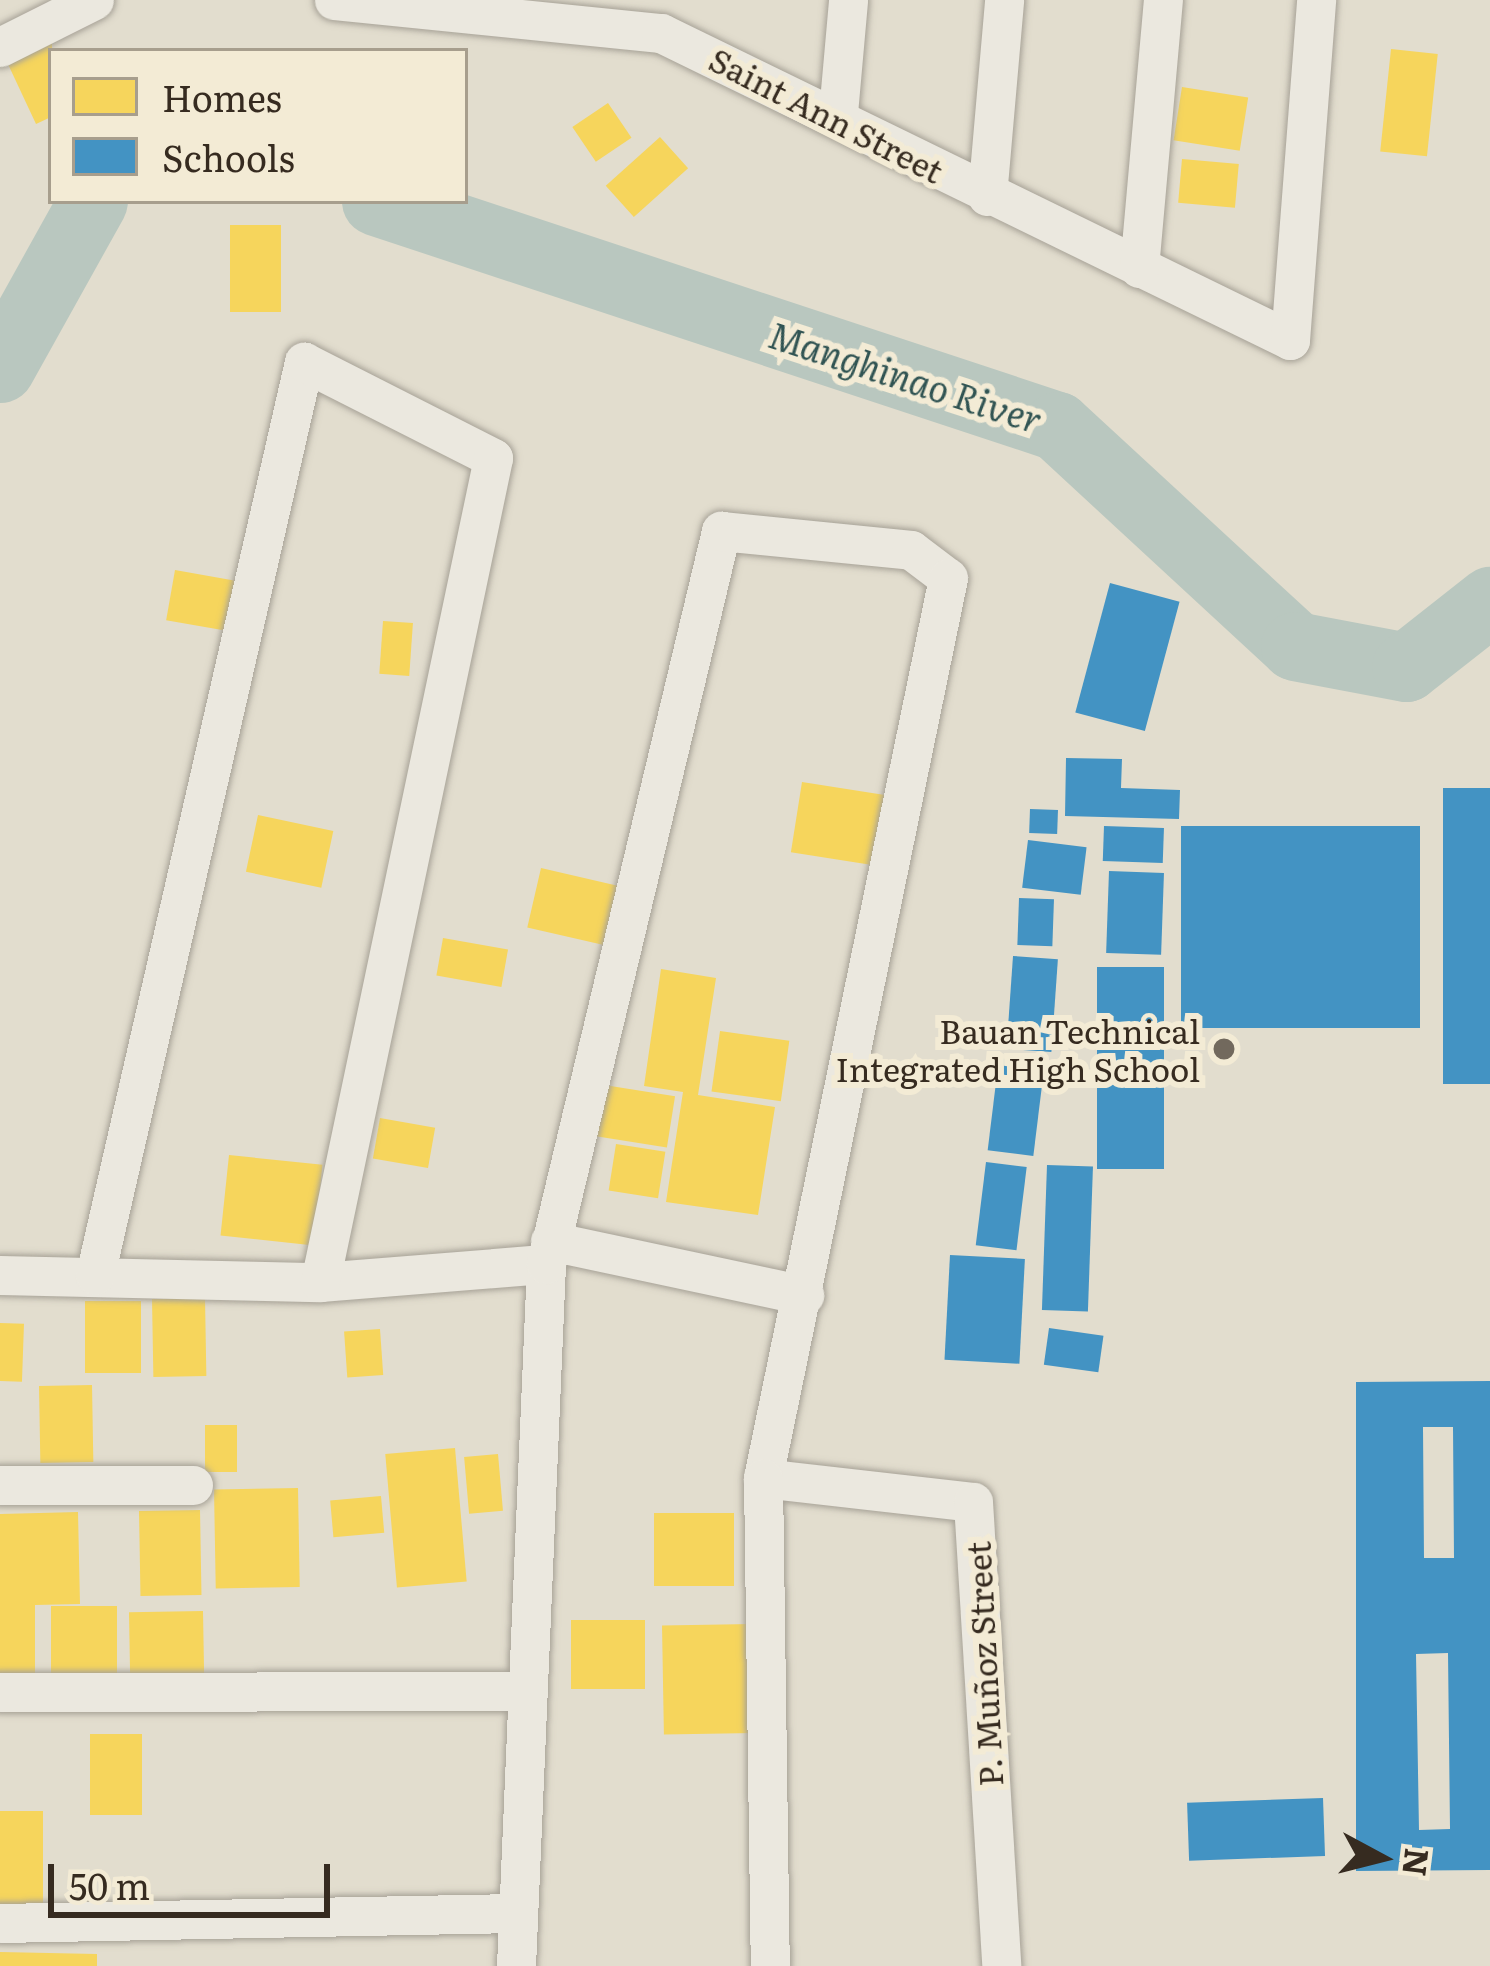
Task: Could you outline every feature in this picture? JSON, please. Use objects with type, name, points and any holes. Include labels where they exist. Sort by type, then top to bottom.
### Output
[{"type":"street","points":[[0,47],[94,0]]},
{"type":"street","name":"Saint Ann Street","points":[[339,0],[663,16],[987,196],[1289,340],[1316,0]]},
{"type":"street","points":[[838,113],[848,0]]},
{"type":"street","points":[[987,196],[1004,0]]},
{"type":"street","points":[[1139,268],[1163,0]]},
{"type":"street","points":[[95,1275],[304,362],[493,458],[320,1282]]},
{"type":"street","points":[[516,1966],[523,1691],[548,1252],[721,531],[911,550],[948,578],[764,1478],[770,1966]]},
{"type":"street","points":[[0,1275],[320,1282],[548,1252],[804,1295]]},
{"type":"street","name":"P. Muñoz Street","points":[[764,1478],[974,1502],[1001,1966]]},
{"type":"street","points":[[0,1485],[193,1485]]},
{"type":"street","points":[[0,1692],[523,1691]]},
{"type":"street","points":[[0,1924],[514,1913]]},
{"type":"building: Homes","points":[[52,41],[48,48],[48,118],[36,124],[7,62]]},
{"type":"building: Homes","points":[[1391,49],[1438,54],[1427,156],[1380,151]]},
{"type":"building: Homes","points":[[1182,87],[1248,97],[1240,151],[1174,140]]},
{"type":"building: Homes","points":[[608,103],[631,138],[596,162],[572,127]]},
{"type":"building: Homes","points":[[660,137],[688,168],[634,217],[606,186]]},
{"type":"building: Homes","points":[[1182,159],[1239,164],[1235,208],[1178,203]]},
{"type":"building: Homes","points":[[230,225],[281,225],[281,312],[230,312]]},
{"type":"building: Homes","points":[[175,570],[241,582],[232,632],[166,620]]},
{"type":"building: Homes","points":[[383,621],[413,623],[409,676],[379,674]]},
{"type":"building: Homes","points":[[802,782],[888,796],[877,866],[791,852]]},
{"type":"building: Homes","points":[[258,815],[333,831],[321,888],[246,872]]},
{"type":"building: Homes","points":[[541,868],[622,887],[608,946],[527,927]]},
{"type":"building: Homes","points":[[443,938],[508,949],[501,987],[436,975]]},
{"type":"building: Homes","points":[[661,969],[716,978],[698,1095],[775,1107],[758,1215],[666,1202],[683,1092],[644,1086]]},
{"type":"building: Homes","points":[[720,1031],[789,1041],[781,1101],[712,1091]]},
{"type":"building: Homes","points":[[598,1084],[675,1096],[667,1148],[590,1135]]},
{"type":"building: Homes","points":[[380,1118],[435,1128],[428,1168],[373,1158]]},
{"type":"building: Homes","points":[[616,1144],[665,1152],[658,1198],[609,1190]]},
{"type":"building: Homes","points":[[229,1155],[322,1165],[314,1245],[221,1236]]},
{"type":"building: Homes","points":[[205,1298],[206,1376],[153,1377],[152,1299]]},
{"type":"building: Homes","points":[[85,1301],[141,1301],[141,1373],[85,1373]]},
{"type":"building: Homes","points":[[0,1323],[24,1324],[22,1382],[0,1381]]},
{"type":"building: Homes","points":[[380,1329],[383,1375],[347,1377],[344,1332]]},
{"type":"building: Homes","points":[[92,1385],[93,1462],[40,1463],[39,1386]]},
{"type":"building: Homes","points":[[205,1425],[237,1425],[237,1472],[205,1472]]},
{"type":"building: Homes","points":[[455,1448],[467,1581],[397,1588],[385,1454]]},
{"type":"building: Homes","points":[[498,1454],[503,1511],[469,1514],[464,1457]]},
{"type":"building: Homes","points":[[298,1488],[300,1587],[216,1588],[214,1489]]},
{"type":"building: Homes","points":[[381,1496],[384,1533],[333,1537],[330,1500]]},
{"type":"building: Homes","points":[[200,1510],[201,1595],[140,1596],[139,1511]]},
{"type":"building: Homes","points":[[78,1512],[80,1604],[35,1605],[35,1689],[0,1690],[0,1514]]},
{"type":"building: Homes","points":[[654,1513],[734,1513],[734,1586],[654,1586]]},
{"type":"building: Homes","points":[[51,1606],[117,1606],[117,1686],[51,1686]]},
{"type":"building: Homes","points":[[203,1611],[204,1680],[130,1681],[129,1612]]},
{"type":"building: Homes","points":[[571,1620],[645,1620],[645,1689],[571,1689]]},
{"type":"building: Homes","points":[[752,1624],[754,1733],[664,1735],[662,1626]]},
{"type":"building: Homes","points":[[90,1734],[142,1734],[142,1815],[90,1815]]},
{"type":"building: Homes","points":[[0,1811],[43,1811],[43,1905],[0,1905]]},
{"type":"building: Homes","points":[[0,1952],[97,1954],[97,1966],[0,1966]]},
{"type":"building: Schools","points":[[1110,583],[1180,602],[1145,731],[1075,712]]},
{"type":"building: Schools","points":[[1066,758],[1122,759],[1121,788],[1180,790],[1179,819],[1065,816]]},
{"type":"building: Schools","points":[[1443,788],[1490,788],[1490,1084],[1443,1084]]},
{"type":"building: Schools","points":[[1030,809],[1058,810],[1057,834],[1029,833]]},
{"type":"building: Schools","points":[[1104,826],[1164,828],[1163,863],[1103,861]]},
{"type":"building: Schools","points":[[1181,826],[1420,826],[1420,1028],[1181,1028]]},
{"type":"building: Schools","points":[[1028,840],[1087,847],[1081,895],[1022,888]]},
{"type":"building: Schools","points":[[1109,871],[1164,873],[1161,955],[1106,953]]},
{"type":"building: Schools","points":[[1019,898],[1054,899],[1052,946],[1017,945]]},
{"type":"building: Schools","points":[[1013,956],[1058,959],[1051,1052],[1007,1049]]},
{"type":"building: Schools","points":[[1097,967],[1164,967],[1164,1169],[1097,1169]]},
{"type":"building: Schools","points":[[999,1058],[1045,1064],[1033,1156],[988,1150]]},
{"type":"building: Schools","points":[[986,1162],[1027,1167],[1016,1250],[976,1245]]},
{"type":"building: Schools","points":[[1047,1165],[1093,1167],[1088,1312],[1042,1310]]},
{"type":"building: Schools","points":[[950,1255],[1025,1259],[1019,1364],[945,1360]]},
{"type":"building: Schools","points":[[1049,1328],[1103,1336],[1098,1372],[1044,1365]]},
{"type":"building: Schools","points":[[1490,1381],[1490,1870],[1356,1871],[1356,1382]],"holes":[[[1423,1427],[1453,1427],[1454,1558],[1424,1558]],[[1448,1653],[1450,1829],[1419,1830],[1416,1654]]]},
{"type":"building: Schools","points":[[1323,1798],[1325,1856],[1189,1861],[1187,1803]]},
{"type":"waterway","name":"Manghinao River","points":[[0,368],[91,204]]},
{"type":"waterway","name":"Manghinao River","points":[[385,204],[1057,426],[1295,646],[1406,667],[1490,601]]},
{"type":"place","name":"Bauan Technical Integrated High School","points":[[1224,1049]]}]
